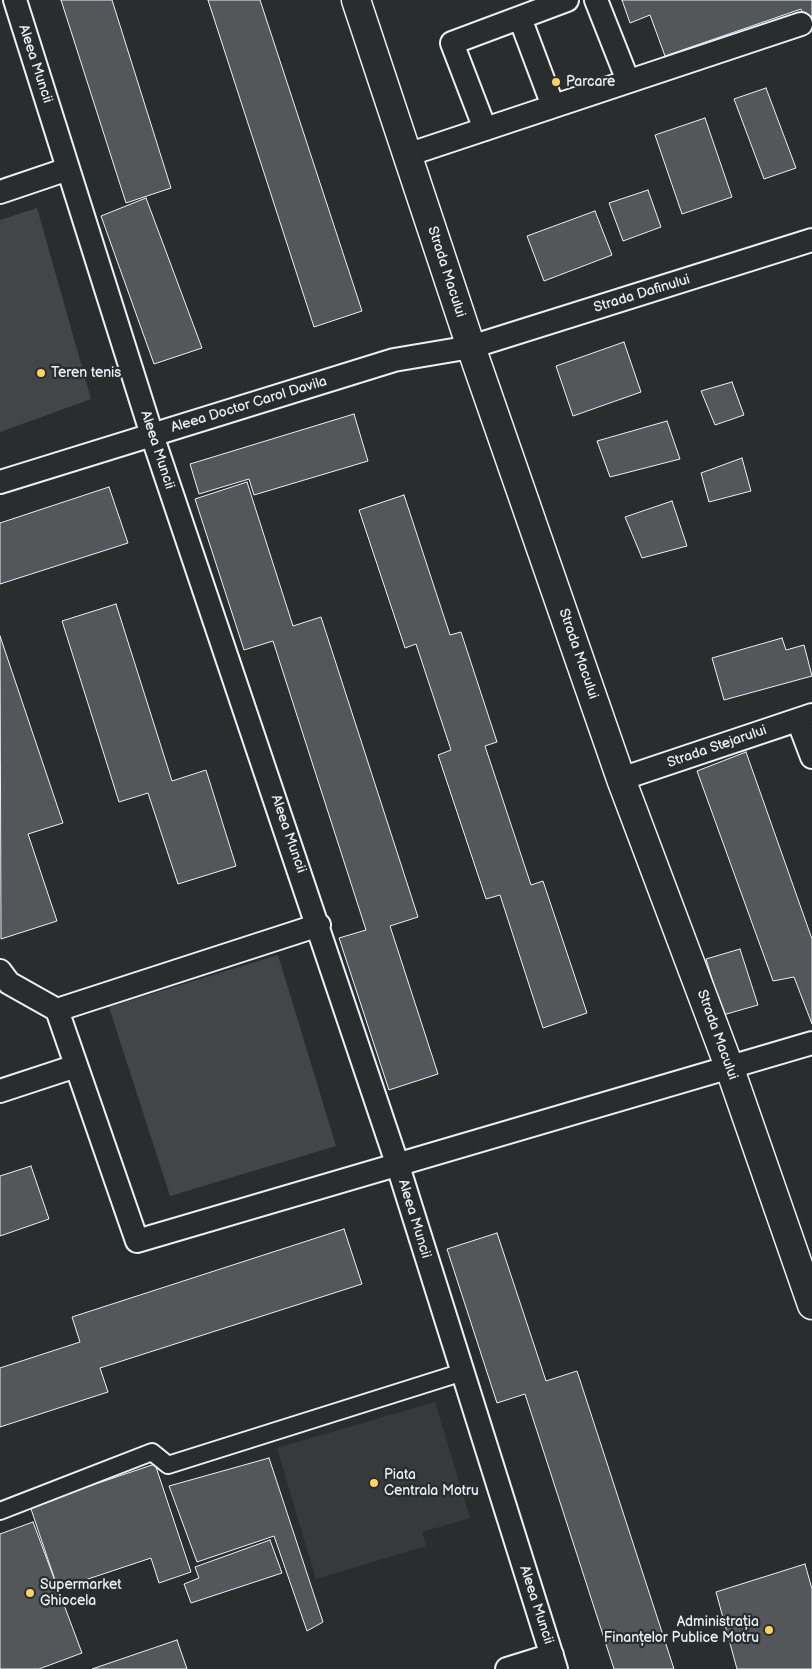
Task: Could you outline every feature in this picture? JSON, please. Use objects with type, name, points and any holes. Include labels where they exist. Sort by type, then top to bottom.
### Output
[{"type":"street","name":"Aleea Muncii","points":[[15,0],[152,435],[398,1166],[554,1662]]},
{"type":"street","name":"Strada Macului","points":[[356,0],[471,347],[621,779],[730,1069],[812,1304]]},
{"type":"street","points":[[485,129],[452,43],[567,0]]},
{"type":"street","points":[[596,0],[628,81]]},
{"type":"street","points":[[520,18],[553,106]]},
{"type":"street","points":[[407,155],[801,24]]},
{"type":"street","points":[[0,192],[68,169]]},
{"type":"street","name":"Strada Dafinului","points":[[471,347],[812,240]]},
{"type":"street","name":"Aleea Doctor Carol Davila","points":[[0,482],[394,360],[471,347]]},
{"type":"street","points":[[805,717],[812,757]]},
{"type":"street","name":"Strada Stejarului","points":[[621,779],[805,717]]},
{"type":"street","points":[[57,1010],[318,925]]},
{"type":"street","points":[[0,971],[9,982],[57,1010],[137,1241],[730,1069],[812,1043]]},
{"type":"street","points":[[0,1091],[76,1066]]},
{"type":"street","points":[[0,1511],[152,1452],[168,1466],[463,1372]]},
{"type":"street","points":[[506,1669],[554,1662]]},
{"type":"shaded area","points":[[37,208],[91,399],[0,432],[0,220]]},
{"type":"shaded area","points":[[278,955],[336,1146],[170,1196],[109,1007]]},
{"type":"shaded area","name":"Piata Centrala Motru","points":[[435,1402],[470,1518],[422,1532],[426,1546],[316,1579],[277,1448]]},
{"type":"building","points":[[61,0],[112,0],[171,188],[126,203]]},
{"type":"building","points":[[208,0],[260,0],[362,311],[314,327]]},
{"type":"building","points":[[622,0],[812,0],[812,28],[808,29],[801,9],[665,56],[650,15],[630,23]]},
{"type":"building","points":[[766,88],[796,168],[764,179],[734,99]]},
{"type":"building","points":[[705,118],[732,197],[682,214],[655,135]]},
{"type":"building","points":[[648,190],[661,227],[623,241],[609,203]]},
{"type":"building","points":[[146,198],[202,348],[154,364],[101,216]]},
{"type":"building","points":[[595,211],[612,255],[544,281],[527,236]]},
{"type":"building","points":[[624,342],[641,392],[573,416],[556,366]]},
{"type":"building","points":[[732,382],[744,415],[715,425],[701,391]]},
{"type":"building","points":[[354,414],[368,461],[254,495],[249,479],[199,494],[190,464]]},
{"type":"building","points":[[667,421],[680,459],[610,477],[597,441]]},
{"type":"building","points":[[742,458],[751,491],[709,502],[701,473]]},
{"type":"building","points":[[247,482],[293,626],[321,617],[418,917],[390,926],[438,1074],[389,1090],[339,938],[366,930],[273,641],[244,650],[195,499]]},
{"type":"building","points":[[109,487],[128,543],[0,584],[0,523]]},
{"type":"building","points":[[404,495],[450,635],[461,632],[497,742],[485,746],[531,885],[543,881],[587,1013],[543,1028],[500,895],[486,899],[438,755],[451,750],[416,644],[405,648],[359,510]]},
{"type":"building","points":[[672,501],[687,546],[642,558],[625,517]]},
{"type":"building","points":[[116,604],[172,781],[206,770],[236,866],[178,884],[148,793],[119,802],[62,621]]},
{"type":"building","points":[[0,636],[63,823],[28,834],[57,921],[1,939]]},
{"type":"building","points":[[782,638],[786,650],[804,645],[812,676],[724,700],[712,658]]},
{"type":"building","points":[[746,752],[812,939],[812,1024],[794,977],[773,981],[697,771]]},
{"type":"building","points":[[740,949],[758,1005],[723,1015],[706,959]]},
{"type":"building","points":[[31,1166],[49,1219],[0,1236],[0,1176]]},
{"type":"building","points":[[344,1229],[362,1284],[100,1368],[108,1392],[0,1427],[0,1368],[80,1342],[72,1317]]},
{"type":"building","points":[[497,1233],[546,1381],[577,1371],[674,1669],[614,1669],[525,1394],[497,1403],[447,1249]]},
{"type":"building","points":[[269,1458],[323,1622],[307,1631],[274,1536],[197,1562],[169,1486]]},
{"type":"building","points":[[155,1464],[191,1572],[159,1583],[151,1558],[58,1589],[30,1506]]},
{"type":"building","name":"Supermarket Ghiocela","points":[[33,1522],[82,1653],[39,1669],[0,1669],[0,1534]]},
{"type":"building","points":[[270,1540],[282,1573],[191,1603],[184,1584],[199,1578],[195,1567]]},
{"type":"building","name":"Administrația Finanțelor Publice Motru","points":[[805,1564],[812,1589],[812,1669],[737,1669],[716,1592]]},
{"type":"building","points":[[177,1640],[187,1669],[92,1669]]},
{"type":"place","name":"Parcare","points":[[556,82]]},
{"type":"place","name":"Teren tenis","points":[[41,373]]},
{"type":"place","name":"Piata Centrala Motru","points":[[374,1483]]},
{"type":"place","name":"Supermarket Ghiocela","points":[[30,1593]]},
{"type":"place","name":"Administrația Finanțelor Publice Motru","points":[[769,1630]]}]
